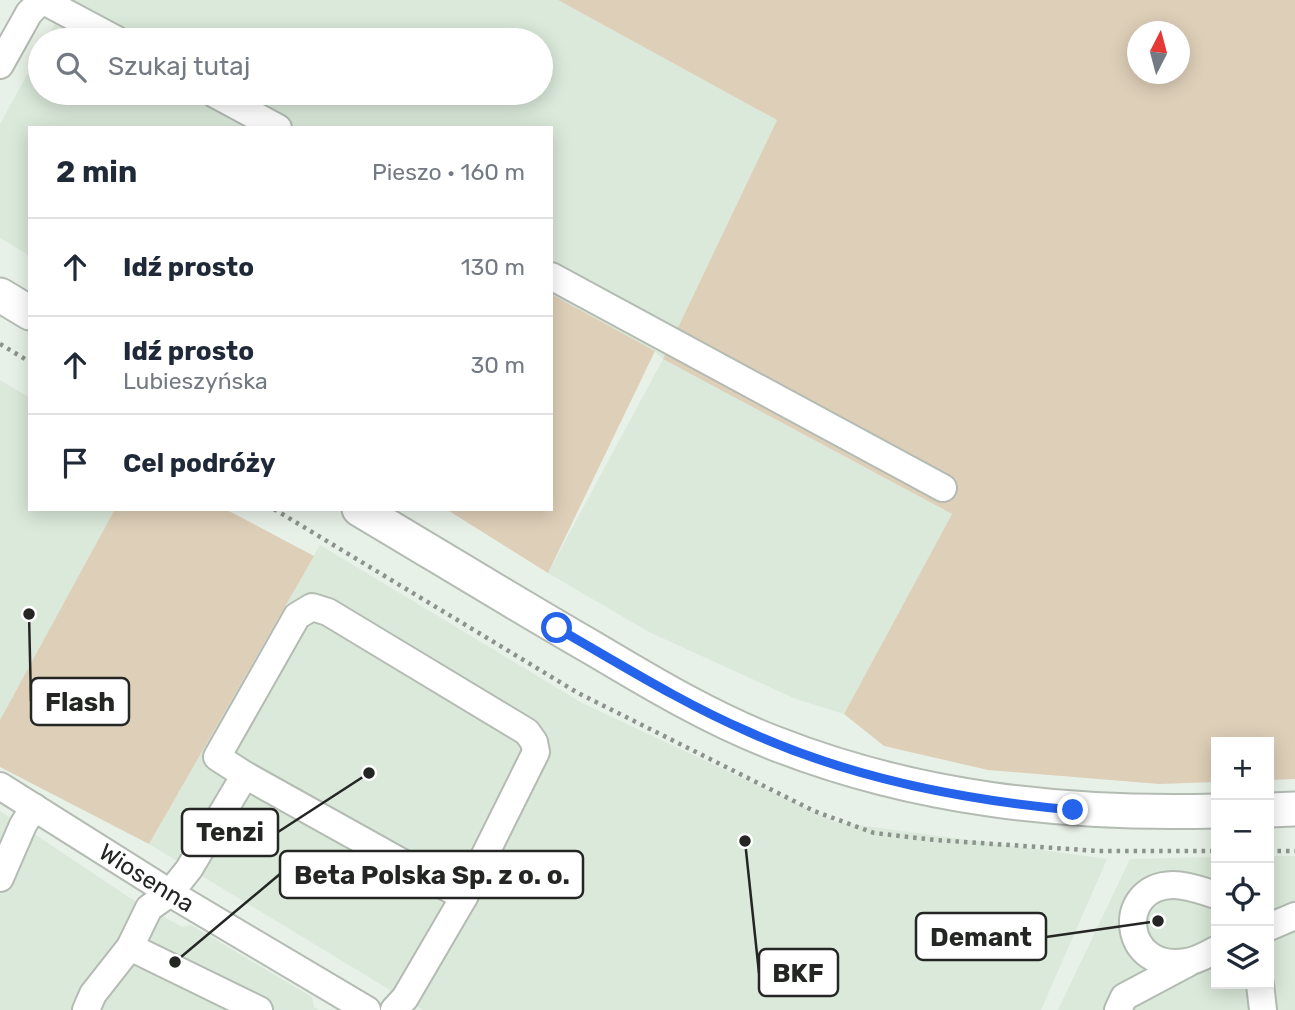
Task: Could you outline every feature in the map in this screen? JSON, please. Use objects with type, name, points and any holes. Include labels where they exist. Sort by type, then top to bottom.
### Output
[{"type":"main road","points":[[0,295],[28,312]]},
{"type":"main road","points":[[362,511],[630,670],[746,731],[831,763],[908,785],[1005,803],[1073,810],[1211,811]]},
{"type":"main road","points":[[1274,810],[1295,810]]},
{"type":"street","points":[[0,65],[29,13],[42,0],[94,28]]},
{"type":"street","points":[[236,105],[274,126]]},
{"type":"street","points":[[553,277],[943,488]]},
{"type":"street","points":[[394,1010],[405,998],[464,897],[536,752],[534,742],[527,732],[328,612],[312,607],[297,616],[218,757],[245,775],[464,897]]},
{"type":"street","points":[[86,1010],[93,994],[130,947],[149,908],[170,893],[189,869],[245,775]]},
{"type":"street","name":"Wiosenna","points":[[0,786],[170,893],[367,1010]]},
{"type":"street","points":[[0,878],[23,825],[34,807]]},
{"type":"street","points":[[1205,955],[1175,963],[1147,954],[1134,936],[1134,912],[1145,896],[1164,886],[1182,886],[1211,894]]},
{"type":"street","points":[[1274,911],[1295,914]]},
{"type":"street","points":[[1271,926],[1295,914]]},
{"type":"street","points":[[130,947],[259,1010]]},
{"type":"street","points":[[1118,1010],[1124,997],[1205,955]]},
{"type":"street","points":[[1261,989],[1263,1010]]},
{"type":"path","points":[[0,344],[28,361]]},
{"type":"path","points":[[1274,851],[1295,851]]},
{"type":"shaded area","points":[[68,0],[558,0],[777,120],[663,359],[654,351],[553,295],[553,126],[28,126],[28,255],[0,238],[0,124],[28,73],[28,105],[553,105],[553,28],[53,28]]},
{"type":"shaded area","points":[[558,0],[1295,0],[1295,779],[1274,780],[1274,737],[1211,737],[1211,782],[1159,784],[988,770],[884,746],[844,714],[952,514],[663,359],[777,120]]},
{"type":"shaded area","points":[[553,295],[655,351],[548,573],[449,511],[553,511]]},
{"type":"shaded area","points":[[663,359],[952,514],[844,714],[796,699],[649,632],[548,573]]},
{"type":"shaded area","points":[[0,380],[28,397],[28,511],[114,511],[0,720]]},
{"type":"shaded area","points":[[114,511],[229,511],[314,556],[149,844],[0,767],[0,720]]},
{"type":"shaded area","points":[[320,545],[582,703],[836,822],[1107,859],[1041,1010],[423,1010],[149,844]]},
{"type":"shaded area","points":[[0,811],[127,896],[182,927],[191,925],[312,997],[314,1007],[319,1010],[0,1010]]},
{"type":"shaded area","points":[[1274,856],[1295,856],[1295,1010],[1058,1010],[1130,859],[1211,857],[1211,989],[1274,989]]},
{"type":"place","name":"Flash","points":[[29,614]]},
{"type":"place","name":"Tenzi","points":[[369,773]]},
{"type":"place","name":"BKF","points":[[745,841]]},
{"type":"place","name":"Demant","points":[[1158,921]]},
{"type":"place","name":"Beta Polska Sp. z o. o.","points":[[175,962]]},
{"type":"route","points":[[557,628],[668,692],[773,743],[864,773],[928,789],[1005,803],[1073,810]]}]
